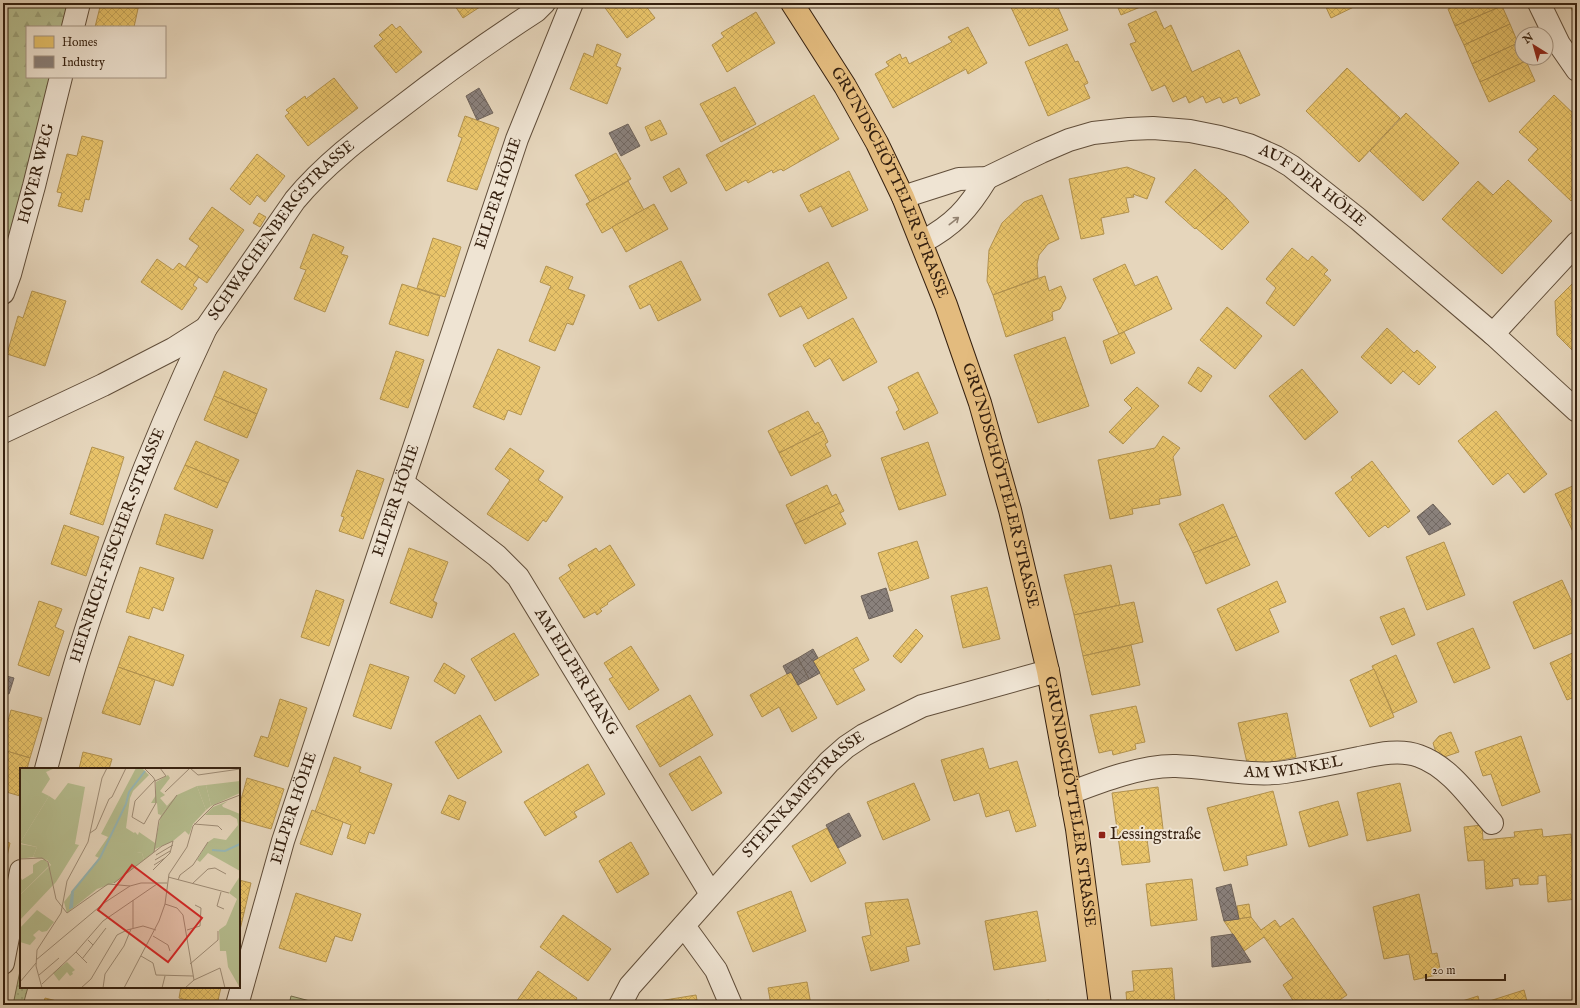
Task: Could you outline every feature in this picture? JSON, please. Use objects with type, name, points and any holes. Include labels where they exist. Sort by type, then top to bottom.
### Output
[{"type":"main road","name":"GRUNDSCHÖTTELER STRASSE","points":[[792,3],[845,86],[877,143],[903,197],[946,305],[980,403],[1010,510],[1048,671],[1080,849],[1100,1005]]},
{"type":"street","points":[[73,26],[79,3]]},
{"type":"street","name":"SCHWACHENBERGSTRASSE","points":[[3,432],[104,385],[159,356],[206,328],[295,200],[309,184],[372,129],[457,64],[536,11],[544,3]]},
{"type":"street","name":"EILPER HÖHE","points":[[237,1005],[283,841],[517,139],[572,3]]},
{"type":"street","points":[[1539,3],[1559,44],[1577,70]]},
{"type":"street","name":"HOVER WEG","points":[[3,293],[10,274],[32,194],[61,78]]},
{"type":"street","name":"AUF DER HÖHE","points":[[903,197],[959,180],[987,178],[1069,140],[1093,134],[1130,129],[1153,128],[1190,131],[1249,145],[1276,157],[1310,180],[1493,334],[1577,411]]},
{"type":"street","points":[[922,242],[936,234],[959,217],[974,201],[987,178]]},
{"type":"street","points":[[1493,334],[1577,243]]},
{"type":"street","name":"HEINRICH-FISCHER-STRASSE","points":[[46,768],[77,658],[107,568],[180,381],[206,328]]},
{"type":"street","name":"AM EILPER HANG","points":[[403,484],[497,556],[518,578],[711,894]]},
{"type":"street","name":"STEINKAMPSTRASSE","points":[[620,1005],[630,986],[828,762],[846,747],[864,735],[922,706],[1048,671]]},
{"type":"street","name":"AM WINKEL","points":[[1070,793],[1100,782],[1150,769],[1174,766],[1263,773],[1284,772],[1376,754],[1395,752],[1418,755],[1434,763],[1453,778],[1492,823]]},
{"type":"street","points":[[3,963],[20,876]]},
{"type":"street","points":[[684,926],[716,970],[731,1005]]},
{"type":"green space","points":[[3,3],[79,3],[73,26],[26,26],[26,78],[61,78],[3,293]]},
{"type":"green space","points":[[20,971],[20,988],[28,988],[23,1005],[13,1005]]},
{"type":"green space","points":[[291,996],[325,1005],[289,1005]]},
{"type":"building: Homes","points":[[101,3],[139,4],[134,26],[95,26]]},
{"type":"building: Homes","points":[[453,3],[486,3],[463,18]]},
{"type":"building: Homes","points":[[607,3],[648,3],[645,5],[655,18],[627,38],[603,5]]},
{"type":"building: Homes","points":[[1009,3],[1056,3],[1068,30],[1029,46]]},
{"type":"building: Homes","points":[[1116,3],[1150,3],[1121,15]]},
{"type":"building: Homes","points":[[1324,3],[1362,3],[1331,18]]},
{"type":"building: Homes","points":[[1462,3],[1501,3],[1502,6],[1455,26],[1448,9]]},
{"type":"building: Homes","points":[[1569,3],[1577,3],[1577,16],[1575,17]]},
{"type":"building: Homes","points":[[1502,6],[1510,24],[1464,45],[1455,26]]},
{"type":"building: Homes","points":[[1156,11],[1164,29],[1171,25],[1192,72],[1239,50],[1260,95],[1240,104],[1237,97],[1223,103],[1220,97],[1206,103],[1203,96],[1189,103],[1186,96],[1173,102],[1165,85],[1152,91],[1130,44],[1136,42],[1128,24]]},
{"type":"building: Homes","points":[[756,12],[775,43],[727,72],[712,45],[724,37],[721,33]]},
{"type":"building: Homes","points":[[392,24],[396,29],[400,26],[422,52],[396,73],[374,46],[383,39],[379,35]]},
{"type":"building: Homes","points":[[1510,24],[1514,34],[1514,45],[1472,64],[1464,45]]},
{"type":"building: Homes","points":[[968,27],[987,63],[968,74],[966,69],[893,108],[875,74],[889,66],[886,62],[900,54],[902,59],[906,57],[909,64],[952,42],[948,37]]},
{"type":"building: Homes","points":[[597,44],[621,54],[616,66],[621,68],[607,104],[570,89],[584,53],[593,57]]},
{"type":"building: Homes","points":[[1067,44],[1075,62],[1078,61],[1088,83],[1084,85],[1090,98],[1048,116],[1025,62]]},
{"type":"building: Homes","points":[[1514,45],[1515,66],[1480,82],[1472,64]]},
{"type":"building: Homes","points":[[1515,66],[1528,66],[1535,81],[1489,102],[1480,82]]},
{"type":"building: Homes","points":[[1347,68],[1400,118],[1359,162],[1306,111]]},
{"type":"building: Homes","points":[[334,78],[358,108],[308,146],[285,116],[289,113],[286,110],[305,96],[306,99]]},
{"type":"building: Homes","points":[[735,87],[756,124],[721,142],[700,104]]},
{"type":"building: Homes","points":[[814,95],[839,139],[783,171],[781,169],[773,173],[772,170],[748,183],[746,180],[726,191],[706,155]]},
{"type":"building: Homes","points":[[1554,95],[1577,117],[1577,195],[1571,201],[1528,160],[1538,149],[1519,132]]},
{"type":"building: Homes","points":[[1406,113],[1459,163],[1423,201],[1370,151]]},
{"type":"building: Homes","points":[[465,116],[499,128],[477,190],[447,181],[462,138],[458,136]]},
{"type":"building: Homes","points":[[660,120],[667,134],[651,141],[645,127]]},
{"type":"building: Homes","points":[[82,136],[103,141],[89,200],[85,199],[82,212],[58,206],[62,193],[57,192],[67,154],[77,156]]},
{"type":"building: Homes","points":[[616,153],[631,179],[590,202],[575,175]]},
{"type":"building: Homes","points":[[257,154],[285,176],[265,202],[257,195],[250,205],[230,189]]},
{"type":"building: Homes","points":[[1127,167],[1155,178],[1147,199],[1133,194],[1134,197],[1126,198],[1129,212],[1101,218],[1104,234],[1081,239],[1069,179]]},
{"type":"building: Homes","points":[[679,168],[687,183],[671,192],[663,177]]},
{"type":"building: Homes","points":[[1195,169],[1227,198],[1195,229],[1165,202]]},
{"type":"building: Homes","points":[[849,171],[868,210],[832,227],[821,206],[809,212],[800,195]]},
{"type":"building: Homes","points":[[1508,180],[1552,221],[1502,274],[1442,219],[1478,181],[1493,195]]},
{"type":"building: Homes","points":[[628,181],[644,210],[602,233],[586,204]]},
{"type":"building: Homes","points":[[1042,195],[1059,239],[1048,244],[1039,255],[1037,264],[1038,278],[993,295],[987,281],[989,250],[1002,223],[1024,202]]},
{"type":"building: Homes","points":[[1227,198],[1249,222],[1222,250],[1196,228]]},
{"type":"building: Homes","points":[[654,204],[668,229],[626,252],[612,227]]},
{"type":"building: Homes","points":[[212,207],[244,230],[207,283],[185,267],[199,246],[189,239]]},
{"type":"building: Homes","points":[[259,213],[266,217],[260,227],[253,223]]},
{"type":"building: Homes","points":[[313,234],[344,247],[341,254],[348,256],[325,312],[294,299],[306,270],[300,268]]},
{"type":"building: Homes","points":[[433,238],[461,247],[445,297],[417,288]]},
{"type":"building: Homes","points":[[1292,248],[1308,261],[1312,256],[1328,270],[1324,274],[1331,280],[1294,326],[1266,303],[1276,288],[1266,279]]},
{"type":"building: Homes","points":[[157,259],[173,270],[179,263],[199,277],[193,285],[197,288],[182,310],[141,282]]},
{"type":"building: Homes","points":[[681,261],[701,300],[658,321],[650,304],[640,309],[629,286]]},
{"type":"building: Homes","points":[[828,262],[847,298],[808,319],[801,306],[780,317],[768,294]]},
{"type":"building: Homes","points":[[1125,264],[1135,286],[1157,276],[1172,309],[1119,334],[1093,279]]},
{"type":"building: Homes","points":[[546,266],[573,277],[568,289],[585,295],[573,325],[567,323],[555,351],[529,341],[551,286],[540,282]]},
{"type":"building: Homes","points":[[1045,276],[1049,291],[1061,286],[1066,298],[1060,309],[1052,312],[1053,320],[1006,337],[993,295]]},
{"type":"building: Homes","points":[[1577,279],[1577,355],[1557,335],[1555,301]]},
{"type":"building: Homes","points":[[402,284],[440,296],[428,336],[389,324]]},
{"type":"building: Homes","points":[[32,291],[66,301],[45,366],[7,354],[18,316],[23,318]]},
{"type":"building: Homes","points":[[1227,307],[1262,336],[1235,369],[1200,340]]},
{"type":"building: Homes","points":[[853,318],[877,362],[843,381],[830,358],[815,367],[803,345]]},
{"type":"building: Homes","points":[[1387,328],[1414,353],[1417,350],[1436,367],[1419,385],[1403,371],[1391,384],[1361,357]]},
{"type":"building: Homes","points":[[1124,332],[1135,353],[1111,364],[1103,341]]},
{"type":"building: Homes","points":[[1065,337],[1089,406],[1038,423],[1014,355]]},
{"type":"building: Homes","points":[[498,349],[540,367],[521,415],[508,410],[504,420],[473,407]]},
{"type":"building: Homes","points":[[396,351],[424,360],[408,408],[380,399]]},
{"type":"building: Homes","points":[[1198,367],[1212,376],[1201,392],[1188,383]]},
{"type":"building: Homes","points":[[1302,369],[1338,412],[1305,440],[1269,396]]},
{"type":"building: Homes","points":[[224,371],[267,389],[257,414],[214,396]]},
{"type":"building: Homes","points":[[918,372],[938,413],[904,430],[896,412],[899,410],[888,387]]},
{"type":"building: Homes","points":[[1137,387],[1159,406],[1123,444],[1109,432],[1132,408],[1124,400]]},
{"type":"building: Homes","points":[[214,396],[257,414],[247,438],[204,420]]},
{"type":"building: Homes","points":[[808,411],[815,424],[818,422],[823,431],[779,453],[768,431]]},
{"type":"building: Homes","points":[[1496,411],[1547,474],[1524,493],[1508,473],[1493,485],[1458,441]]},
{"type":"building: Homes","points":[[823,431],[828,442],[825,444],[831,456],[791,476],[779,453]]},
{"type":"building: Homes","points":[[1163,436],[1180,448],[1173,457],[1181,495],[1159,499],[1160,504],[1132,509],[1133,514],[1110,519],[1098,460],[1155,448]]},
{"type":"building: Homes","points":[[196,441],[239,460],[228,483],[185,465]]},
{"type":"building: Homes","points":[[928,442],[946,495],[899,510],[881,458]]},
{"type":"building: Homes","points":[[92,447],[124,457],[103,525],[70,514]]},
{"type":"building: Homes","points":[[510,448],[544,471],[538,480],[563,497],[546,522],[543,520],[528,541],[487,514],[510,480],[495,469]]},
{"type":"building: Homes","points":[[1372,461],[1410,511],[1388,528],[1385,525],[1369,537],[1335,493],[1353,480],[1351,477]]},
{"type":"building: Homes","points":[[185,465],[228,483],[217,508],[174,489]]},
{"type":"building: Homes","points":[[357,470],[384,479],[363,539],[339,531],[344,517],[341,516]]},
{"type":"building: Homes","points":[[1577,484],[1577,533],[1574,534],[1555,494]]},
{"type":"building: Homes","points":[[827,485],[832,496],[836,494],[840,503],[795,524],[786,505]]},
{"type":"building: Homes","points":[[840,503],[844,511],[840,513],[846,524],[805,544],[795,524]]},
{"type":"building: Homes","points":[[1223,504],[1237,536],[1193,553],[1179,524]]},
{"type":"building: Homes","points":[[165,514],[213,530],[203,559],[156,544]]},
{"type":"building: Homes","points":[[64,525],[99,537],[86,576],[51,564]]},
{"type":"building: Homes","points":[[1237,536],[1250,565],[1206,584],[1193,553]]},
{"type":"building: Homes","points":[[917,541],[929,578],[890,591],[878,553]]},
{"type":"building: Homes","points":[[1444,542],[1465,595],[1427,610],[1406,557]]},
{"type":"building: Homes","points":[[610,545],[635,585],[607,603],[608,604],[600,609],[602,611],[597,615],[595,612],[584,618],[559,578],[571,570],[568,565],[596,548],[599,552]]},
{"type":"building: Homes","points":[[409,548],[448,562],[433,601],[437,603],[432,618],[390,603]]},
{"type":"building: Homes","points":[[1111,565],[1120,605],[1074,615],[1064,575]]},
{"type":"building: Homes","points":[[140,567],[174,578],[163,611],[153,607],[149,619],[126,612]]},
{"type":"building: Homes","points":[[1562,580],[1577,613],[1577,631],[1534,649],[1513,602]]},
{"type":"building: Homes","points":[[1277,581],[1286,602],[1269,609],[1279,632],[1236,651],[1217,609]]},
{"type":"building: Homes","points":[[987,587],[1000,639],[963,648],[951,596]]},
{"type":"building: Homes","points":[[316,590],[344,600],[329,646],[301,637]]},
{"type":"building: Homes","points":[[39,601],[62,609],[55,627],[64,631],[49,676],[18,665]]},
{"type":"building: Homes","points":[[1134,602],[1143,642],[1083,656],[1074,615]]},
{"type":"building: Homes","points":[[1404,608],[1415,635],[1392,645],[1380,617]]},
{"type":"building: Homes","points":[[1473,628],[1490,668],[1454,683],[1437,643]]},
{"type":"building: Homes","points":[[916,629],[923,636],[901,663],[893,656]]},
{"type":"building: Homes","points":[[514,633],[539,675],[495,701],[471,659]]},
{"type":"building: Homes","points":[[129,636],[184,655],[173,686],[118,667]]},
{"type":"building: Homes","points":[[857,637],[869,660],[853,669],[865,690],[837,705],[813,661]]},
{"type":"building: Homes","points":[[1131,645],[1140,685],[1092,695],[1083,656]]},
{"type":"building: Homes","points":[[631,646],[659,690],[629,710],[609,679],[613,677],[604,663]]},
{"type":"building: Homes","points":[[1577,651],[1577,696],[1567,700],[1550,663]]},
{"type":"building: Homes","points":[[1396,655],[1417,702],[1393,713],[1372,666]]},
{"type":"building: Homes","points":[[444,663],[465,676],[455,694],[434,681]]},
{"type":"building: Homes","points":[[370,664],[409,677],[391,729],[353,716]]},
{"type":"building: Homes","points":[[118,667],[155,680],[140,725],[102,713]]},
{"type":"building: Homes","points":[[1374,669],[1394,717],[1370,727],[1350,680]]},
{"type":"building: Homes","points":[[791,672],[817,718],[792,732],[779,707],[762,717],[750,695]]},
{"type":"building: Homes","points":[[690,695],[713,735],[660,767],[636,726]]},
{"type":"building: Homes","points":[[280,699],[307,708],[288,767],[254,756],[261,736],[268,738]]},
{"type":"building: Homes","points":[[1136,706],[1145,742],[1135,744],[1136,749],[1113,755],[1112,750],[1099,753],[1090,715]]},
{"type":"building: Homes","points":[[11,710],[42,718],[30,758],[3,750],[3,739]]},
{"type":"building: Homes","points":[[1287,713],[1296,757],[1248,767],[1238,723]]},
{"type":"building: Homes","points":[[480,715],[502,752],[458,779],[435,742]]},
{"type":"building: Homes","points":[[1451,732],[1459,752],[1438,759],[1433,743],[1439,736]]},
{"type":"building: Homes","points":[[1521,736],[1540,792],[1502,806],[1491,774],[1483,776],[1475,752]]},
{"type":"building: Homes","points":[[983,748],[989,769],[1017,761],[1036,826],[1016,832],[1009,810],[986,817],[979,793],[954,801],[941,760]]},
{"type":"building: Homes","points":[[3,750],[30,758],[27,768],[20,768],[20,796],[3,791]]},
{"type":"building: Homes","points":[[83,752],[112,759],[109,768],[79,768]]},
{"type":"building: Homes","points":[[700,756],[722,793],[692,811],[669,774]]},
{"type":"building: Homes","points":[[334,757],[361,767],[359,772],[392,784],[374,834],[369,832],[365,844],[347,838],[351,825],[315,812]]},
{"type":"building: Homes","points":[[588,764],[605,794],[574,812],[577,817],[545,836],[524,802]]},
{"type":"building: Homes","points":[[247,778],[284,789],[271,829],[240,820],[240,803]]},
{"type":"building: Homes","points":[[914,783],[930,820],[883,840],[867,802]]},
{"type":"building: Homes","points":[[1400,783],[1411,831],[1367,841],[1357,793]]},
{"type":"building: Homes","points":[[1158,787],[1164,837],[1147,839],[1150,862],[1122,865],[1112,793]]},
{"type":"building: Homes","points":[[1273,791],[1287,845],[1246,856],[1248,865],[1224,871],[1207,808]]},
{"type":"building: Homes","points":[[449,795],[466,802],[459,820],[441,813]]},
{"type":"building: Homes","points":[[1338,801],[1348,835],[1309,847],[1299,812]]},
{"type":"building: Homes","points":[[312,810],[343,822],[332,855],[300,844]]},
{"type":"building: Homes","points":[[1482,825],[1483,840],[1515,837],[1514,832],[1542,829],[1543,837],[1571,834],[1577,899],[1548,902],[1546,875],[1538,876],[1538,884],[1520,885],[1519,878],[1512,879],[1513,886],[1486,889],[1484,860],[1468,861],[1464,827]]},
{"type":"building: Homes","points":[[827,828],[846,863],[811,882],[792,846]]},
{"type":"building: Homes","points":[[3,841],[10,843],[3,874]]},
{"type":"building: Homes","points":[[631,842],[649,874],[617,893],[599,861]]},
{"type":"building: Homes","points":[[1192,879],[1197,920],[1151,926],[1146,884]]},
{"type":"building: Homes","points":[[240,880],[251,883],[244,913],[240,912]]},
{"type":"building: Homes","points":[[791,891],[806,931],[753,952],[737,912]]},
{"type":"building: Homes","points":[[296,893],[361,914],[352,941],[335,936],[326,962],[279,948]]},
{"type":"building: Homes","points":[[1419,894],[1432,954],[1437,953],[1441,974],[1414,980],[1409,954],[1384,959],[1373,907]]},
{"type":"building: Homes","points":[[908,899],[920,944],[906,947],[909,961],[871,971],[862,937],[871,935],[865,903]]},
{"type":"building: Homes","points":[[1249,904],[1251,917],[1239,919],[1237,906]]},
{"type":"building: Homes","points":[[1037,911],[1046,961],[994,970],[985,921]]},
{"type":"building: Homes","points":[[240,912],[244,913],[240,930]]},
{"type":"building: Homes","points":[[563,915],[611,949],[588,981],[540,947]]},
{"type":"building: Homes","points":[[1251,917],[1261,930],[1275,920],[1280,927],[1293,918],[1347,995],[1332,1005],[1310,1005],[1308,1002],[1305,1005],[1296,1005],[1283,985],[1293,978],[1264,937],[1244,951],[1224,921]]},
{"type":"building: Homes","points":[[1172,968],[1175,1005],[1127,1005],[1126,992],[1134,991],[1132,971]]},
{"type":"building: Homes","points":[[538,971],[577,998],[573,1005],[520,1005],[516,1002]]},
{"type":"building: Homes","points":[[807,982],[811,1005],[771,1005],[768,988]]},
{"type":"building: Homes","points":[[181,988],[221,988],[217,1005],[206,1005],[179,998]]},
{"type":"building: Homes","points":[[1524,990],[1528,1005],[1457,1005],[1456,1003],[1478,996],[1480,1004]]},
{"type":"building: Homes","points":[[696,995],[698,1005],[640,1005],[640,1004]]},
{"type":"building: Homes","points":[[45,998],[72,1005],[43,1005]]},
{"type":"building: Homes","points":[[1049,1000],[1050,1005],[1011,1005]]},
{"type":"building: Industry","points":[[479,88],[493,113],[477,120],[466,96]]},
{"type":"building: Industry","points":[[628,124],[640,146],[621,156],[609,133]]},
{"type":"building: Industry","points":[[1433,504],[1451,524],[1429,535],[1417,517]]},
{"type":"building: Industry","points":[[886,588],[893,611],[869,619],[861,596]]},
{"type":"building: Industry","points":[[813,649],[818,658],[813,661],[820,673],[809,679],[798,658]]},
{"type":"building: Industry","points":[[798,658],[809,679],[798,685],[791,672],[787,674],[783,666]]},
{"type":"building: Industry","points":[[3,675],[14,678],[9,694],[3,692]]},
{"type":"building: Industry","points":[[849,813],[861,836],[838,848],[826,825]]},
{"type":"building: Industry","points":[[1231,884],[1239,919],[1224,921],[1216,888]]},
{"type":"building: Industry","points":[[1233,934],[1251,962],[1212,967],[1211,937]]},
{"type":"place","name":"Lessingstraße","points":[[1102,835]]}]
